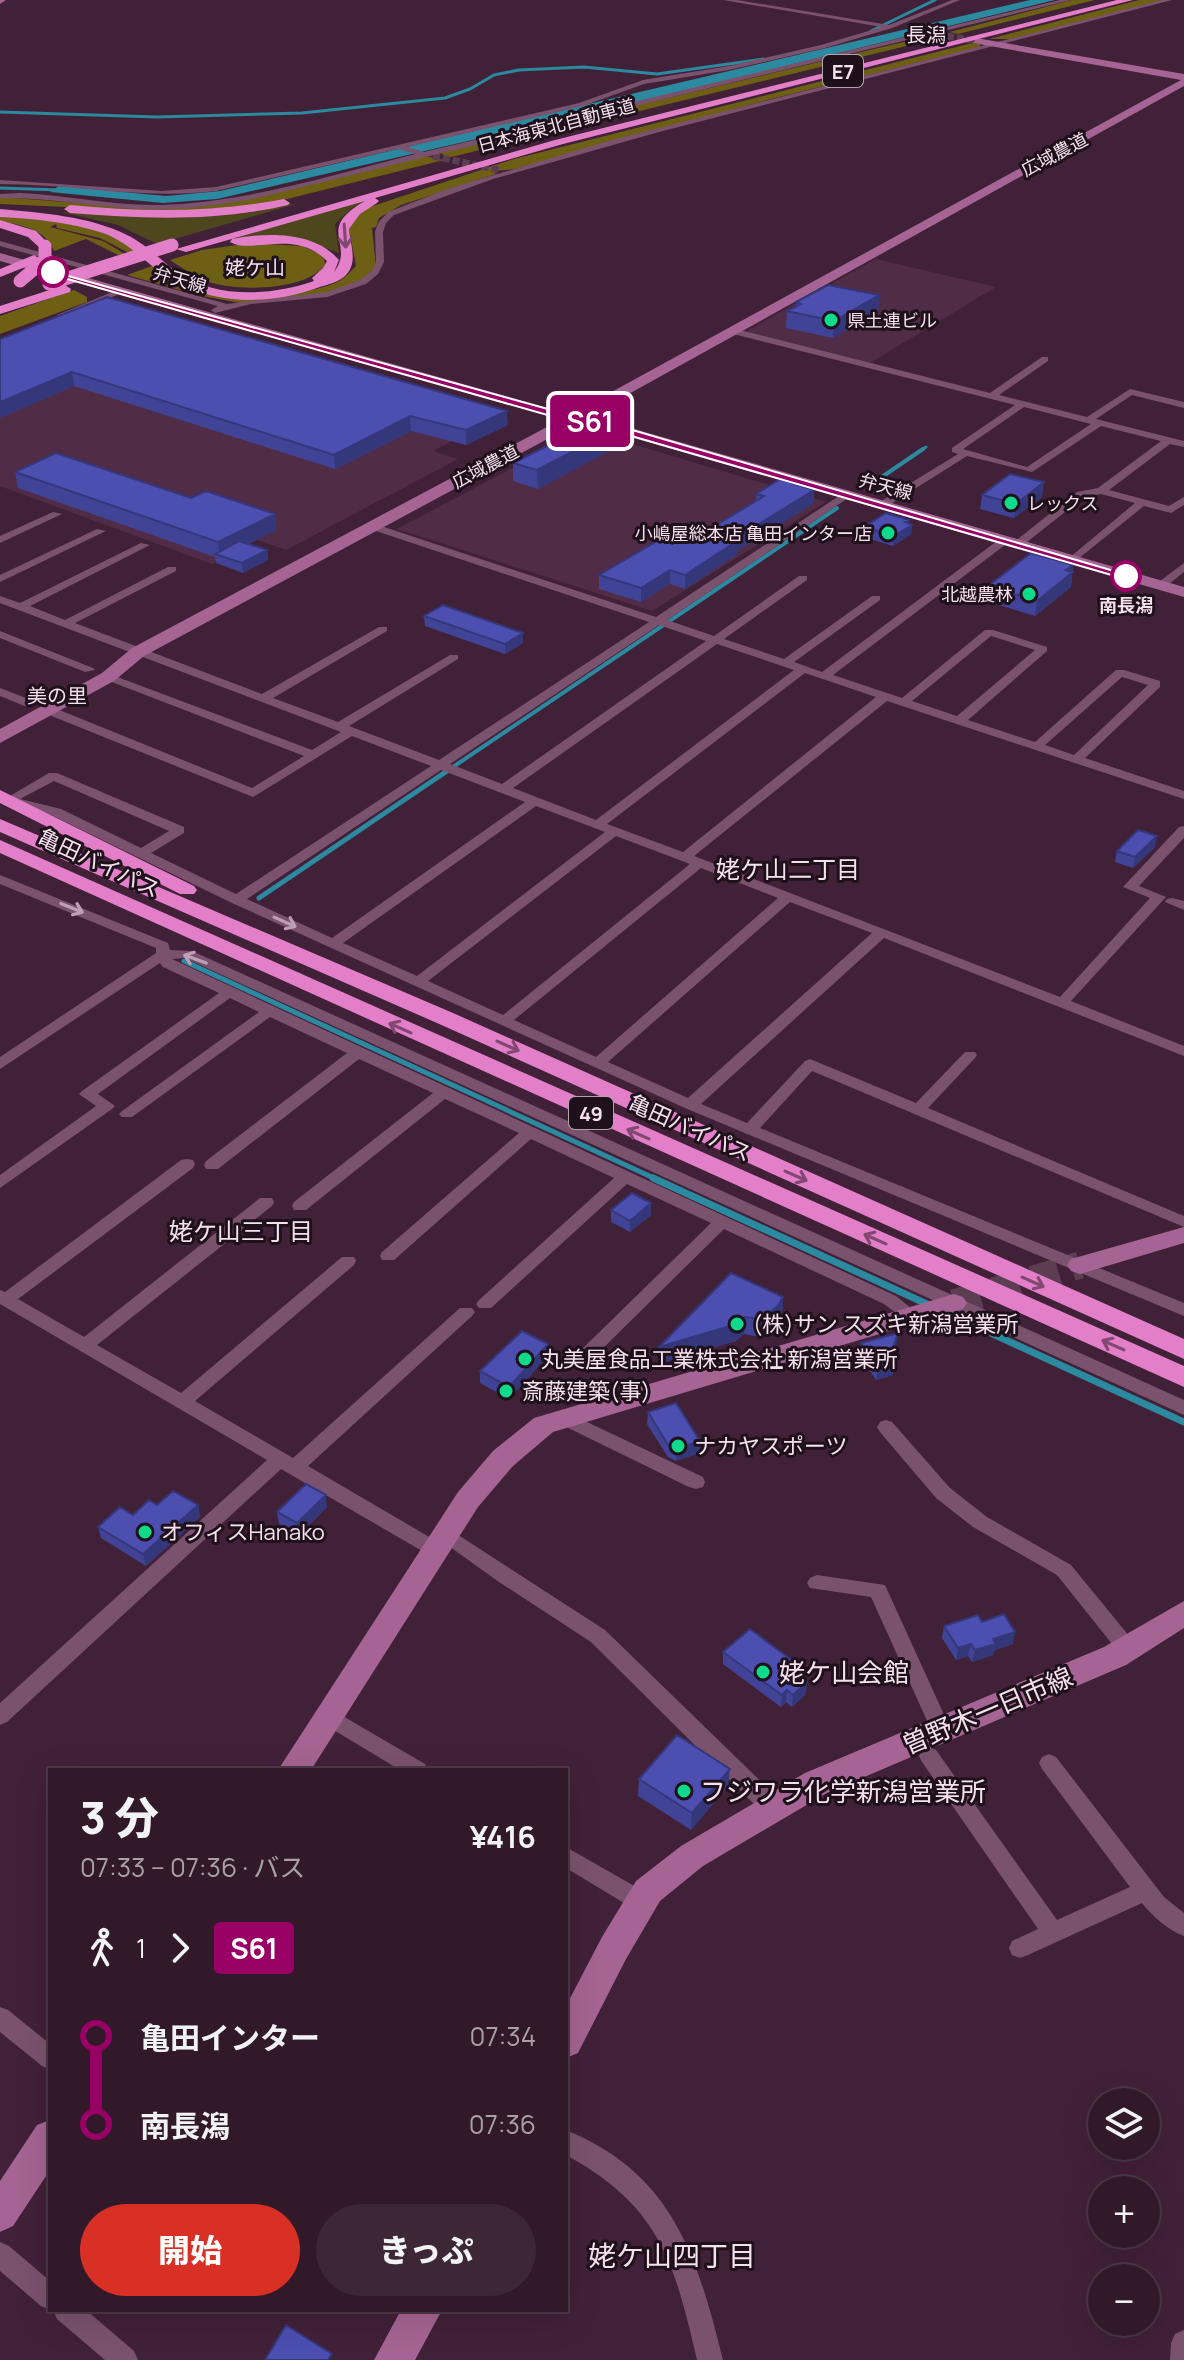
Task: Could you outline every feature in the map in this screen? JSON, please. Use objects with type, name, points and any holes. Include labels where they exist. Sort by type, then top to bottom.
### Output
[{"type":"highway","name":"日本海東北自動車道","points":[[181,248],[557,140],[1108,0]]},
{"type":"highway","name":"日本海東北自動車道","points":[[557,140],[1128,0]]},
{"type":"highway","points":[[0,210],[110,232],[138,245],[173,276],[196,287],[242,294],[284,292],[320,284],[341,273],[348,259],[341,230],[350,215],[360,208],[389,195],[557,140]]},
{"type":"highway","points":[[0,210],[174,216],[232,212],[282,204],[557,140]]},
{"type":"highway","points":[[0,210],[67,216],[119,229],[147,243],[195,279],[223,288],[266,289],[304,283],[323,275],[333,260],[317,247],[280,241],[181,248],[58,287],[0,309]]},
{"type":"highway","points":[[0,224],[32,234],[45,246],[45,260],[2,294]]},
{"type":"highway","points":[[0,273],[29,262]]},
{"type":"highway","points":[[2,294],[58,287]]},
{"type":"highway","points":[[5,798],[247,920],[325,966]]},
{"type":"highway","name":"亀田バイパス","points":[[0,825],[325,966],[1184,1350]]},
{"type":"highway","name":"亀田バイパス","points":[[0,846],[1184,1377]]},
{"type":"highway","points":[[0,859],[121,902]]},
{"type":"street","points":[[726,0],[947,36]]},
{"type":"street","points":[[10,190],[58,182],[161,193],[203,191],[581,105],[643,82],[780,58],[957,0]]},
{"type":"street","points":[[0,182],[10,190],[157,207],[200,205],[1068,0]]},
{"type":"street","points":[[0,243],[221,308],[312,298],[361,283],[379,268],[381,254],[377,230],[388,214],[408,205],[597,146],[1169,0]]},
{"type":"street","points":[[976,41],[1184,79]]},
{"type":"street","name":"広域農道","points":[[0,737],[108,677],[138,652],[577,417],[1184,79]]},
{"type":"street","points":[[396,147],[426,154]]},
{"type":"street","points":[[499,170],[510,172]]},
{"type":"street","points":[[7,174],[10,190]]},
{"type":"street","name":"弁天線","points":[[0,250],[120,292],[554,414],[577,417],[1184,592]]},
{"type":"street","name":"弁天線","points":[[0,257],[221,308],[562,408],[577,417]]},
{"type":"street","points":[[53,318],[120,292]]},
{"type":"street","points":[[732,331],[1184,444]]},
{"type":"street","points":[[991,396],[1045,359]]},
{"type":"street","points":[[1022,404],[955,450],[1028,470],[1130,392],[1184,405]]},
{"type":"street","points":[[1101,491],[1169,440]]},
{"type":"street","points":[[882,505],[966,453]]},
{"type":"street","points":[[824,676],[1081,494],[1101,491],[1171,510],[1184,500]]},
{"type":"street","points":[[237,900],[446,769],[846,496]]},
{"type":"street","points":[[1073,560],[1143,502]]},
{"type":"street","points":[[0,540],[57,514]]},
{"type":"street","points":[[371,526],[959,721],[1181,790]]},
{"type":"street","points":[[0,579],[101,531]]},
{"type":"street","points":[[20,607],[145,545]]},
{"type":"street","points":[[1160,586],[1184,566]]},
{"type":"street","points":[[65,624],[172,569]]},
{"type":"street","points":[[502,790],[803,578]]},
{"type":"street","points":[[785,663],[876,598]]},
{"type":"street","points":[[0,599],[882,932],[1184,1051]]},
{"type":"street","points":[[264,698],[383,629]]},
{"type":"street","points":[[904,702],[989,632],[1043,649],[959,721]]},
{"type":"street","points":[[0,634],[89,670]]},
{"type":"street","points":[[0,718],[89,670],[138,652]]},
{"type":"street","points":[[48,710],[253,793],[454,657]]},
{"type":"street","points":[[596,826],[803,669]]},
{"type":"street","points":[[1037,746],[1120,672],[1156,684],[1077,759]]},
{"type":"street","points":[[108,677],[313,755]]},
{"type":"street","points":[[0,692],[27,703]]},
{"type":"street","points":[[503,1022],[885,696]]},
{"type":"street","points":[[5,798],[53,776],[179,830],[141,854]]},
{"type":"street","points":[[5,798],[56,812],[237,900],[690,1105],[1184,1310]]},
{"type":"street","points":[[333,943],[535,801]]},
{"type":"street","points":[[1062,1003],[1159,897],[1130,887],[1184,830]]},
{"type":"street","points":[[418,982],[613,832]]},
{"type":"street","points":[[0,879],[163,946],[163,955],[168,964],[528,1134],[890,1300],[936,1309]]},
{"type":"street","points":[[597,1064],[786,898]]},
{"type":"street","points":[[690,1105],[882,932]]},
{"type":"street","points":[[0,1064],[163,955],[187,954],[936,1309],[1184,1408]]},
{"type":"street","points":[[0,1183],[107,1106],[87,1094],[230,992]]},
{"type":"street","points":[[127,1114],[269,1011]]},
{"type":"street","points":[[212,1165],[358,1052]]},
{"type":"street","points":[[918,1110],[970,1055]]},
{"type":"street","points":[[749,1130],[810,1064],[1184,1222]]},
{"type":"street","points":[[300,1206],[443,1093]]},
{"type":"street","points":[[388,1256],[528,1134]]},
{"type":"street","points":[[187,1164],[3,1298],[287,1463],[506,1577],[598,1636],[772,1807]]},
{"type":"street","points":[[485,1304],[625,1177]]},
{"type":"street","points":[[85,1345],[266,1202]]},
{"type":"street","points":[[585,1356],[722,1222]]},
{"type":"street","points":[[1080,1265],[1184,1235]]},
{"type":"street","points":[[183,1402],[348,1261]]},
{"type":"street","points":[[295,1768],[441,1542],[507,1452],[544,1425],[936,1309]]},
{"type":"street","points":[[0,1716],[287,1463],[466,1312]]},
{"type":"street","points":[[566,1419],[696,1482]]},
{"type":"street","points":[[886,1427],[943,1493],[980,1522],[1064,1570],[1127,1648]]},
{"type":"street","points":[[817,1583],[878,1590],[935,1743],[1053,1932]]},
{"type":"street","name":"曽野木一日市線","points":[[568,2037],[614,1948],[648,1891],[692,1856],[816,1783],[935,1743],[1127,1648],[1184,1613]]},
{"type":"street","points":[[329,1717],[415,1768]]},
{"type":"street","points":[[1049,1763],[1156,1904],[1184,1926]]},
{"type":"street","points":[[568,1858],[642,1902]]},
{"type":"street","points":[[1020,1948],[1146,1890]]},
{"type":"street","points":[[0,2018],[48,2056]]},
{"type":"street","points":[[0,2213],[48,2141]]},
{"type":"street","points":[[568,2143],[603,2162],[635,2187],[667,2231],[696,2299],[710,2360]]},
{"type":"street","points":[[0,2255],[48,2295]]},
{"type":"street","points":[[68,2312],[125,2360]]},
{"type":"street","points":[[393,2360],[422,2312]]},
{"type":"street","points":[[1183,2360],[1184,2343]]},
{"type":"shaded area","points":[[1072,0],[1095,0],[958,34],[950,32]]},
{"type":"shaded area","points":[[1139,0],[1171,0],[1011,39],[989,39]]},
{"type":"shaded area","points":[[929,36],[943,37],[447,158],[440,152]]},
{"type":"shaded area","points":[[972,43],[980,44],[980,47],[771,99],[515,169],[493,171],[496,174],[401,205],[379,218],[376,227],[372,228],[376,267],[362,281],[339,292],[240,303],[197,295],[127,275],[152,266],[184,287],[221,295],[286,294],[324,287],[342,279],[356,266],[349,229],[360,213],[370,207],[514,159]]},
{"type":"shaded area","points":[[425,156],[444,160],[259,206],[198,213],[0,204],[0,197],[118,206],[198,207]]},
{"type":"shaded area","points":[[385,193],[352,208],[335,224],[339,253],[305,241],[228,239]]},
{"type":"shaded area","points":[[299,203],[157,244],[118,225],[61,212],[201,217]]},
{"type":"shaded area","points":[[0,216],[89,228],[122,241],[134,251],[129,253],[100,238],[57,228],[56,224],[50,227],[103,241],[125,254],[118,255],[86,239],[54,251],[39,233],[0,221]]},
{"type":"shaded area","points":[[251,243],[302,246],[324,256],[325,265],[302,280],[285,285],[249,288],[203,280],[170,260],[202,250]]},
{"type":"shaded area","points":[[876,259],[996,287],[870,363],[745,332]]},
{"type":"shaded area","points":[[74,290],[87,297],[87,302],[0,334],[0,316]]},
{"type":"shaded area","points":[[0,344],[504,413],[433,451],[458,459],[286,550],[257,540],[212,564],[0,486]]},
{"type":"shaded area","points":[[599,434],[826,502],[652,611],[397,529],[569,438]]},
{"type":"water","points":[[1030,0],[1055,0],[684,91],[217,199],[163,203],[50,192],[59,186],[166,196],[220,191]]},
{"type":"building","points":[[828,285],[879,295],[834,321],[787,311],[801,304],[796,302]]},
{"type":"building","points":[[107,297],[507,411],[466,430],[410,416],[334,455],[72,372],[0,402],[0,339]]},
{"type":"building","points":[[593,423],[616,429],[537,470],[513,463]]},
{"type":"building","points":[[56,453],[191,498],[206,491],[275,514],[218,542],[15,472]]},
{"type":"building","points":[[1010,474],[1044,482],[1016,504],[982,495]]},
{"type":"building","points":[[780,479],[814,490],[733,540],[737,541],[685,575],[670,570],[641,588],[599,575],[676,530],[683,532],[690,527],[705,532],[764,496],[756,494]]},
{"type":"building","points":[[886,513],[909,520],[905,522],[912,525],[894,536],[864,527]]},
{"type":"building","points":[[239,541],[267,550],[242,563],[215,554]]},
{"type":"building","points":[[1031,553],[1073,565],[1066,570],[1073,572],[1037,601],[988,586]]},
{"type":"building","points":[[443,605],[523,633],[505,644],[424,616]]},
{"type":"building","points":[[1138,830],[1157,836],[1135,857],[1117,851]]},
{"type":"building","points":[[632,1193],[651,1203],[630,1221],[611,1210]]},
{"type":"building","points":[[731,1273],[783,1297],[778,1306],[761,1319],[745,1317],[737,1324],[659,1347]]},
{"type":"building","points":[[522,1331],[548,1344],[509,1387],[480,1371]]},
{"type":"building","points":[[898,1333],[890,1356],[894,1363],[878,1368],[861,1343]]},
{"type":"building","points":[[676,1403],[700,1441],[677,1449],[668,1445],[648,1412]]},
{"type":"building","points":[[306,1484],[326,1495],[297,1523],[277,1512]]},
{"type":"building","name":"オフィスHanako","points":[[173,1491],[198,1505],[143,1554],[98,1527],[120,1507],[133,1515],[149,1500],[157,1505]]},
{"type":"building","points":[[1004,1614],[1015,1632],[993,1639],[996,1644],[975,1650],[971,1644],[958,1648],[944,1626],[978,1615],[982,1622]]},
{"type":"building","name":"姥ケ山会館","points":[[750,1629],[804,1669],[798,1675],[807,1682],[793,1695],[787,1690],[782,1695],[723,1652]]},
{"type":"building","name":"フジワラ化学新潟営業所","points":[[677,1735],[730,1769],[692,1813],[639,1779]]},
{"type":"building","points":[[286,2325],[332,2354],[328,2360],[265,2360]]},
{"type":"waterway","points":[[871,31],[935,0]]},
{"type":"waterway","points":[[0,112],[157,117],[302,113],[445,98],[470,89],[494,75],[519,70],[584,67],[657,74],[764,59]]},
{"type":"waterway","points":[[0,188],[60,190]]},
{"type":"waterway","points":[[870,485],[923,449]]},
{"type":"waterway","points":[[447,771],[837,508]]},
{"type":"waterway","points":[[259,898],[450,769]]},
{"type":"waterway","points":[[184,961],[658,1180]]},
{"type":"waterway","points":[[653,1178],[929,1305]]},
{"type":"waterway","points":[[943,1311],[1184,1422]]},
{"type":"tunnel","points":[[947,36],[976,41]]},
{"type":"tunnel","points":[[433,156],[499,170]]},
{"type":"tunnel","points":[[954,1303],[1080,1265]]},
{"type":"bus line","name":"S61","points":[[53,272],[554,414],[577,417],[1126,576]]},
{"type":"place","name":"県土連ビル","points":[[831,320]]},
{"type":"place","name":"レックス","points":[[1011,503]]},
{"type":"place","name":"小嶋屋総本店 亀田インター店","points":[[888,533]]},
{"type":"place","name":"南長潟","points":[[1126,576]]},
{"type":"place","name":"北越農林","points":[[1029,594]]},
{"type":"place","name":"(株)サン スズキ新潟営業所","points":[[737,1324]]},
{"type":"place","name":"丸美屋食品工業株式会社 新潟営業所","points":[[525,1359]]},
{"type":"place","name":"斎藤建築(事)","points":[[506,1391]]},
{"type":"place","name":"ナカヤスポーツ","points":[[678,1446]]},
{"type":"place","name":"オフィスHanako","points":[[145,1532]]},
{"type":"place","name":"姥ケ山会館","points":[[763,1672]]},
{"type":"place","name":"フジワラ化学新潟営業所","points":[[684,1791]]},
{"type":"district","name":"長潟","points":[[926,34]]},
{"type":"district","name":"姥ケ山","points":[[255,267]]},
{"type":"district","name":"美の里","points":[[57,695]]},
{"type":"district","name":"姥ケ山二丁目","points":[[788,868]]},
{"type":"district","name":"姥ケ山三丁目","points":[[241,1230]]},
{"type":"district","name":"姥ケ山四丁目","points":[[672,2255]]}]
